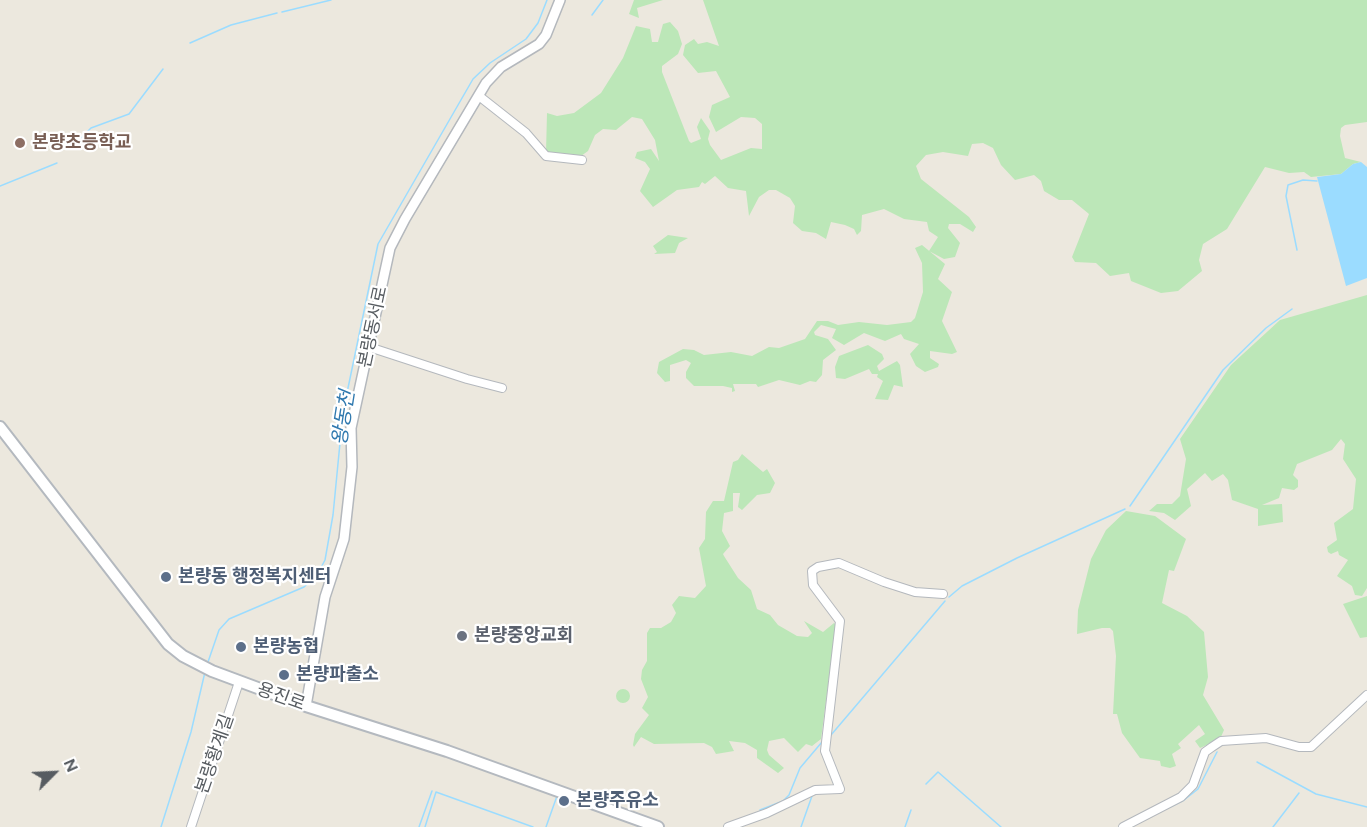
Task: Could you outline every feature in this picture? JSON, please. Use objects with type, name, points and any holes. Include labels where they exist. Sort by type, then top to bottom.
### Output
[{"type":"main road","name":"용진로","points":[[0,427],[168,644],[207,669],[306,706],[447,751],[658,827]]},
{"type":"street","name":"본량동서로","points":[[306,706],[325,597],[344,539],[352,467],[351,428],[390,248],[479,96],[501,68],[532,49],[546,35],[560,0]]},
{"type":"street","points":[[479,96],[526,133],[546,156],[582,160]]},
{"type":"street","points":[[368,347],[502,388]]},
{"type":"street","points":[[728,827],[767,813],[815,790],[840,789],[825,751],[840,621],[813,585],[812,571],[818,567],[839,563],[884,582],[921,593],[943,594]]},
{"type":"street","name":"본량황계길","points":[[191,827],[239,682]]},
{"type":"street","points":[[1123,827],[1180,797],[1193,785],[1206,752],[1221,741],[1266,738],[1299,747],[1311,747],[1367,695]]},
{"type":"green space","points":[[634,0],[663,0],[637,8],[639,18],[629,14]]},
{"type":"green space","points":[[703,0],[1367,0],[1367,122],[1345,125],[1341,128],[1340,136],[1345,158],[1361,162],[1353,164],[1341,174],[1311,177],[1304,172],[1289,173],[1265,167],[1227,229],[1203,244],[1199,260],[1202,271],[1178,291],[1161,293],[1131,281],[1129,273],[1110,276],[1096,263],[1075,262],[1072,257],[1089,214],[1072,200],[1059,200],[1044,191],[1041,181],[1034,175],[1015,180],[1001,165],[993,148],[983,143],[972,144],[968,156],[943,152],[926,155],[916,166],[921,179],[969,217],[976,227],[973,232],[960,224],[949,224],[948,228],[960,243],[955,257],[944,259],[929,251],[938,237],[929,231],[927,222],[904,219],[884,209],[862,215],[861,231],[857,235],[854,229],[831,222],[826,239],[816,233],[802,231],[793,223],[795,206],[790,198],[776,190],[769,190],[759,197],[749,216],[746,191],[728,188],[715,176],[705,184],[702,182],[699,187],[677,190],[653,207],[640,191],[650,169],[645,162],[635,158],[637,152],[651,149],[659,161],[655,140],[642,119],[632,117],[616,130],[603,129],[595,135],[588,151],[581,156],[546,153],[547,113],[557,116],[574,113],[601,93],[623,58],[636,26],[650,29],[652,42],[658,42],[663,24],[670,22],[678,31],[682,44],[678,54],[662,66],[662,72],[689,141],[691,143],[701,139],[697,127],[701,118],[710,131],[708,139],[710,145],[721,160],[751,148],[762,149],[762,124],[755,118],[741,117],[716,132],[709,117],[712,105],[730,97],[716,71],[698,73],[683,55],[685,45],[694,39],[698,44],[707,42],[719,46]]},
{"type":"green space","points":[[668,235],[688,238],[679,243],[675,253],[654,254],[657,252],[653,246]]},
{"type":"green space","points":[[922,245],[945,264],[938,279],[952,292],[942,321],[957,352],[952,354],[930,351],[930,358],[939,364],[938,367],[925,372],[916,366],[910,354],[919,344],[904,339],[901,334],[885,341],[864,333],[844,345],[832,338],[836,329],[821,325],[814,332],[815,335],[828,339],[836,350],[823,360],[822,375],[816,382],[810,381],[800,385],[779,380],[758,387],[756,384],[733,384],[735,391],[732,392],[732,388],[723,386],[694,386],[686,378],[686,372],[691,363],[686,360],[670,365],[670,381],[665,382],[657,373],[659,362],[683,349],[694,350],[704,355],[731,352],[752,356],[769,347],[779,348],[805,339],[817,321],[828,321],[838,325],[859,322],[887,325],[911,322],[915,318],[923,292],[922,263],[915,248]]},
{"type":"green space","points":[[1367,295],[1367,588],[1362,596],[1355,595],[1352,586],[1337,576],[1348,560],[1339,555],[1338,551],[1331,554],[1327,547],[1337,540],[1334,523],[1353,509],[1356,479],[1343,459],[1345,444],[1341,439],[1332,450],[1297,464],[1293,475],[1298,480],[1298,487],[1294,490],[1282,488],[1279,498],[1262,505],[1282,504],[1283,522],[1258,526],[1258,509],[1232,500],[1228,480],[1223,474],[1212,481],[1205,473],[1187,489],[1191,506],[1175,520],[1164,513],[1149,511],[1157,504],[1172,504],[1180,496],[1186,459],[1180,439],[1231,365],[1280,320]]},
{"type":"green space","points":[[868,345],[882,354],[884,359],[877,366],[879,371],[897,361],[900,365],[903,387],[894,385],[888,400],[875,399],[883,381],[877,377],[878,374],[872,374],[869,369],[845,379],[836,378],[835,367],[839,356]]},
{"type":"green space","points":[[742,454],[763,472],[767,469],[775,483],[770,493],[757,495],[742,510],[738,507],[740,493],[733,493],[733,511],[724,513],[722,531],[730,546],[723,554],[724,556],[738,578],[751,590],[757,609],[770,615],[778,625],[797,636],[808,637],[812,633],[804,621],[823,632],[834,623],[836,625],[821,739],[812,746],[806,744],[798,752],[784,738],[769,741],[767,750],[769,755],[784,768],[778,773],[757,758],[757,750],[745,743],[729,741],[734,751],[716,754],[712,747],[704,743],[654,744],[641,737],[634,747],[633,745],[635,734],[649,715],[642,708],[648,697],[641,679],[642,670],[647,661],[647,633],[650,628],[661,628],[671,622],[676,613],[672,605],[679,596],[695,598],[706,586],[699,548],[705,539],[706,512],[713,501],[724,501],[733,462],[738,460]]},
{"type":"green space","points":[[1126,511],[1155,516],[1186,539],[1174,571],[1169,570],[1162,603],[1187,616],[1204,632],[1208,677],[1203,695],[1224,730],[1220,739],[1200,748],[1195,741],[1205,734],[1199,725],[1178,744],[1181,748],[1172,754],[1176,766],[1170,768],[1161,766],[1160,761],[1140,758],[1122,733],[1117,714],[1113,714],[1116,656],[1113,631],[1110,628],[1102,628],[1077,634],[1078,610],[1091,559],[1106,530]]},
{"type":"green space","points":[[1367,596],[1367,637],[1360,638],[1343,604]]},
{"type":"green space","points":[[623,689],[628,691],[630,696],[628,701],[623,703],[618,701],[616,696],[618,691]]},
{"type":"water","points":[[1361,162],[1367,167],[1367,278],[1346,286],[1317,177],[1341,174],[1353,164]]},
{"type":"waterway","points":[[282,12],[331,0]]},
{"type":"waterway","name":"왕동천","points":[[208,662],[219,630],[229,619],[304,587],[317,575],[325,560],[333,515],[343,412],[378,244],[473,79],[490,63],[526,39],[538,23],[547,0]]},
{"type":"waterway","points":[[592,15],[603,0]]},
{"type":"waterway","points":[[190,43],[231,25],[277,13]]},
{"type":"waterway","points":[[72,147],[91,128],[129,114],[163,69]]},
{"type":"waterway","points":[[0,186],[57,163]]},
{"type":"waterway","points":[[1297,250],[1286,196],[1288,185],[1303,180],[1317,181]]},
{"type":"waterway","points":[[1130,506],[1223,370],[1266,328],[1292,309]]},
{"type":"waterway","points":[[949,597],[962,586],[1017,558],[1125,509]]},
{"type":"waterway","points":[[831,735],[945,601]]},
{"type":"waterway","name":"왕동천","points":[[161,827],[191,732],[205,672]]},
{"type":"waterway","points":[[760,810],[783,801],[789,795],[800,768],[822,742]]},
{"type":"waterway","points":[[1166,809],[1184,800],[1198,789],[1217,752]]},
{"type":"waterway","points":[[1257,762],[1316,794],[1367,807]]},
{"type":"waterway","points":[[926,784],[938,772],[1001,827]]},
{"type":"waterway","points":[[419,827],[432,791]]},
{"type":"waterway","points":[[425,827],[436,792],[533,827]]},
{"type":"waterway","points":[[1273,827],[1299,793]]},
{"type":"waterway","points":[[546,827],[557,796]]},
{"type":"waterway","points":[[801,827],[812,796]]},
{"type":"waterway","points":[[905,827],[911,810]]},
{"type":"place","name":"본량초등학교","points":[[20,143]]},
{"type":"place","name":"본량동 행정복지센터","points":[[166,577]]},
{"type":"place","name":"본량중앙교회","points":[[462,636]]},
{"type":"place","name":"본량농협","points":[[241,647]]},
{"type":"place","name":"본량파출소","points":[[284,675]]},
{"type":"place","name":"본량주유소","points":[[564,801]]}]
